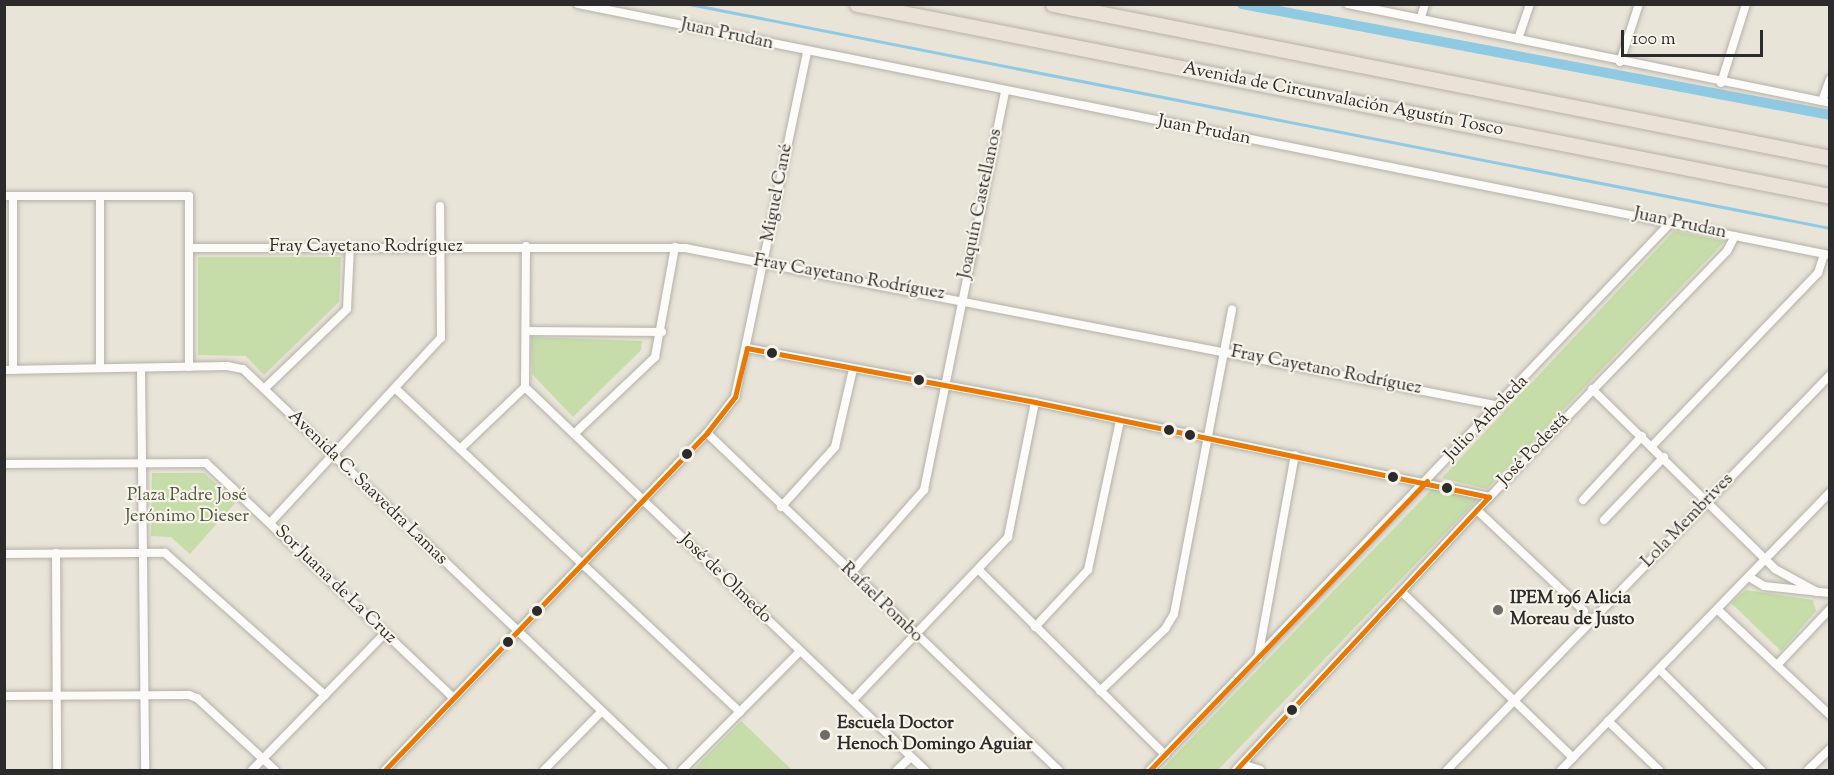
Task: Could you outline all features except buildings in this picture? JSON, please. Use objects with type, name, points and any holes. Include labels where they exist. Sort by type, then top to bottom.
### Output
[{"type":"highway","name":"Avenida de Circunvalación Agustín Tosco","points":[[857,4],[1830,196]]},
{"type":"highway","name":"Avenida de Circunvalación Agustín Tosco","points":[[1053,4],[1830,158]]},
{"type":"street","name":"Juan Prudan","points":[[578,4],[807,52],[1672,221],[1827,254]]},
{"type":"street","points":[[1348,4],[1421,17],[1721,83],[1826,102],[1830,78]]},
{"type":"street","points":[[1421,17],[1425,4]]},
{"type":"street","points":[[1518,39],[1530,4]]},
{"type":"street","points":[[1620,62],[1639,4]]},
{"type":"street","points":[[1721,83],[1746,4]]},
{"type":"street","name":"Miguel Cané","points":[[385,771],[453,697],[707,433],[735,397],[807,52]]},
{"type":"street","name":"Joaquín Castellanos","points":[[850,573],[921,497],[1005,91]]},
{"type":"street","points":[[9,370],[8,196],[189,196],[189,367]]},
{"type":"street","points":[[100,196],[100,368]]},
{"type":"street","points":[[270,523],[441,338],[440,206]]},
{"type":"street","name":"Julio Arboleda","points":[[1150,771],[1500,406],[1672,221]]},
{"type":"street","name":"José Podestá","points":[[1239,767],[1489,497],[1727,251],[1735,236]]},
{"type":"street","points":[[460,449],[525,387],[526,246]]},
{"type":"street","points":[[264,389],[347,309],[350,247]]},
{"type":"street","points":[[574,434],[651,363],[662,332],[675,247]]},
{"type":"street","name":"Fray Cayetano Rodríguez","points":[[189,248],[675,247],[962,299],[1500,406]]},
{"type":"street","points":[[1652,446],[1818,273],[1827,254]]},
{"type":"street","points":[[1100,691],[1171,621],[1232,309]]},
{"type":"street","points":[[526,331],[662,332]]},
{"type":"street","points":[[747,348],[1035,402],[1120,421],[1427,481],[1489,497]]},
{"type":"street","name":"Avenida C. Saavedra Lamas","points":[[9,370],[237,367],[264,389],[664,771]]},
{"type":"street","points":[[141,368],[145,771]]},
{"type":"street","points":[[781,507],[839,440],[853,369]]},
{"type":"street","name":"Lola Membrives","points":[[1447,771],[1830,375]]},
{"type":"street","name":"José de Olmedo","points":[[525,387],[925,771]]},
{"type":"street","points":[[396,389],[740,712]]},
{"type":"street","points":[[1593,389],[1784,576],[1817,592]]},
{"type":"street","points":[[853,700],[978,569],[1010,531],[1035,402]]},
{"type":"street","points":[[1035,627],[1088,570],[1120,421]]},
{"type":"street","name":"Rafael Pombo","points":[[707,433],[781,507],[1059,771]]},
{"type":"street","points":[[1583,500],[1642,435]]},
{"type":"street","points":[[1258,658],[1295,455]]},
{"type":"street","points":[[1604,520],[1664,457]]},
{"type":"street","name":"Sor Juana de La Cruz","points":[[4,464],[206,463],[453,697]]},
{"type":"street","points":[[1561,771],[1830,492]]},
{"type":"street","points":[[1477,510],[1584,611]]},
{"type":"street","points":[[56,553],[57,771]]},
{"type":"street","points":[[4,554],[143,553],[173,557],[325,695]]},
{"type":"street","points":[[978,569],[1165,755]]},
{"type":"street","points":[[1749,577],[1764,586],[1830,594]]},
{"type":"street","points":[[1402,592],[1513,703],[1573,758]]},
{"type":"street","points":[[1717,609],[1830,715]]},
{"type":"street","points":[[1778,664],[1830,609]]},
{"type":"street","points":[[252,771],[384,633]]},
{"type":"street","points":[[682,771],[800,651]]},
{"type":"street","points":[[1659,669],[1761,771]]},
{"type":"street","points":[[4,696],[144,695],[197,698],[275,771]]},
{"type":"street","points":[[544,771],[601,712]]},
{"type":"street","points":[[1608,721],[1659,771]]},
{"type":"street","points":[[1808,771],[1830,749]]},
{"type":"street","points":[[897,771],[911,756]]},
{"type":"street","points":[[1239,767],[1260,771]]},
{"type":"green space","points":[[1674,231],[1725,241],[1487,489],[1442,478]]},
{"type":"green space","points":[[198,257],[341,257],[339,302],[264,375],[246,356],[198,355]]},
{"type":"green space","points":[[531,337],[642,341],[641,350],[573,417],[532,374]]},
{"type":"green space","name":"Plaza Padre José Jerónimo Dieser","points":[[152,473],[204,473],[236,502],[190,554],[171,537],[151,536]]},
{"type":"green space","points":[[1433,488],[1478,499],[1218,770],[1161,770]]},
{"type":"green space","points":[[1746,590],[1813,600],[1816,611],[1781,651],[1731,603]]},
{"type":"green space","points":[[741,721],[792,770],[693,770]]},
{"type":"waterway","points":[[689,4],[1830,228]]},
{"type":"waterway","points":[[1242,4],[1830,115]]},
{"type":"transit line","points":[[747,348],[1035,402],[1489,497]]},
{"type":"transit line","points":[[385,770],[707,433],[735,397],[747,348]]},
{"type":"transit line","points":[[1150,770],[1427,481]]},
{"type":"transit line","points":[[1236,770],[1489,497]]},
{"type":"place","name":"IPEM 196 Alicia Moreau de Justo","points":[[1498,610]]},
{"type":"place","name":"Escuela Doctor Henoch Domingo Aguiar","points":[[825,735]]}]
